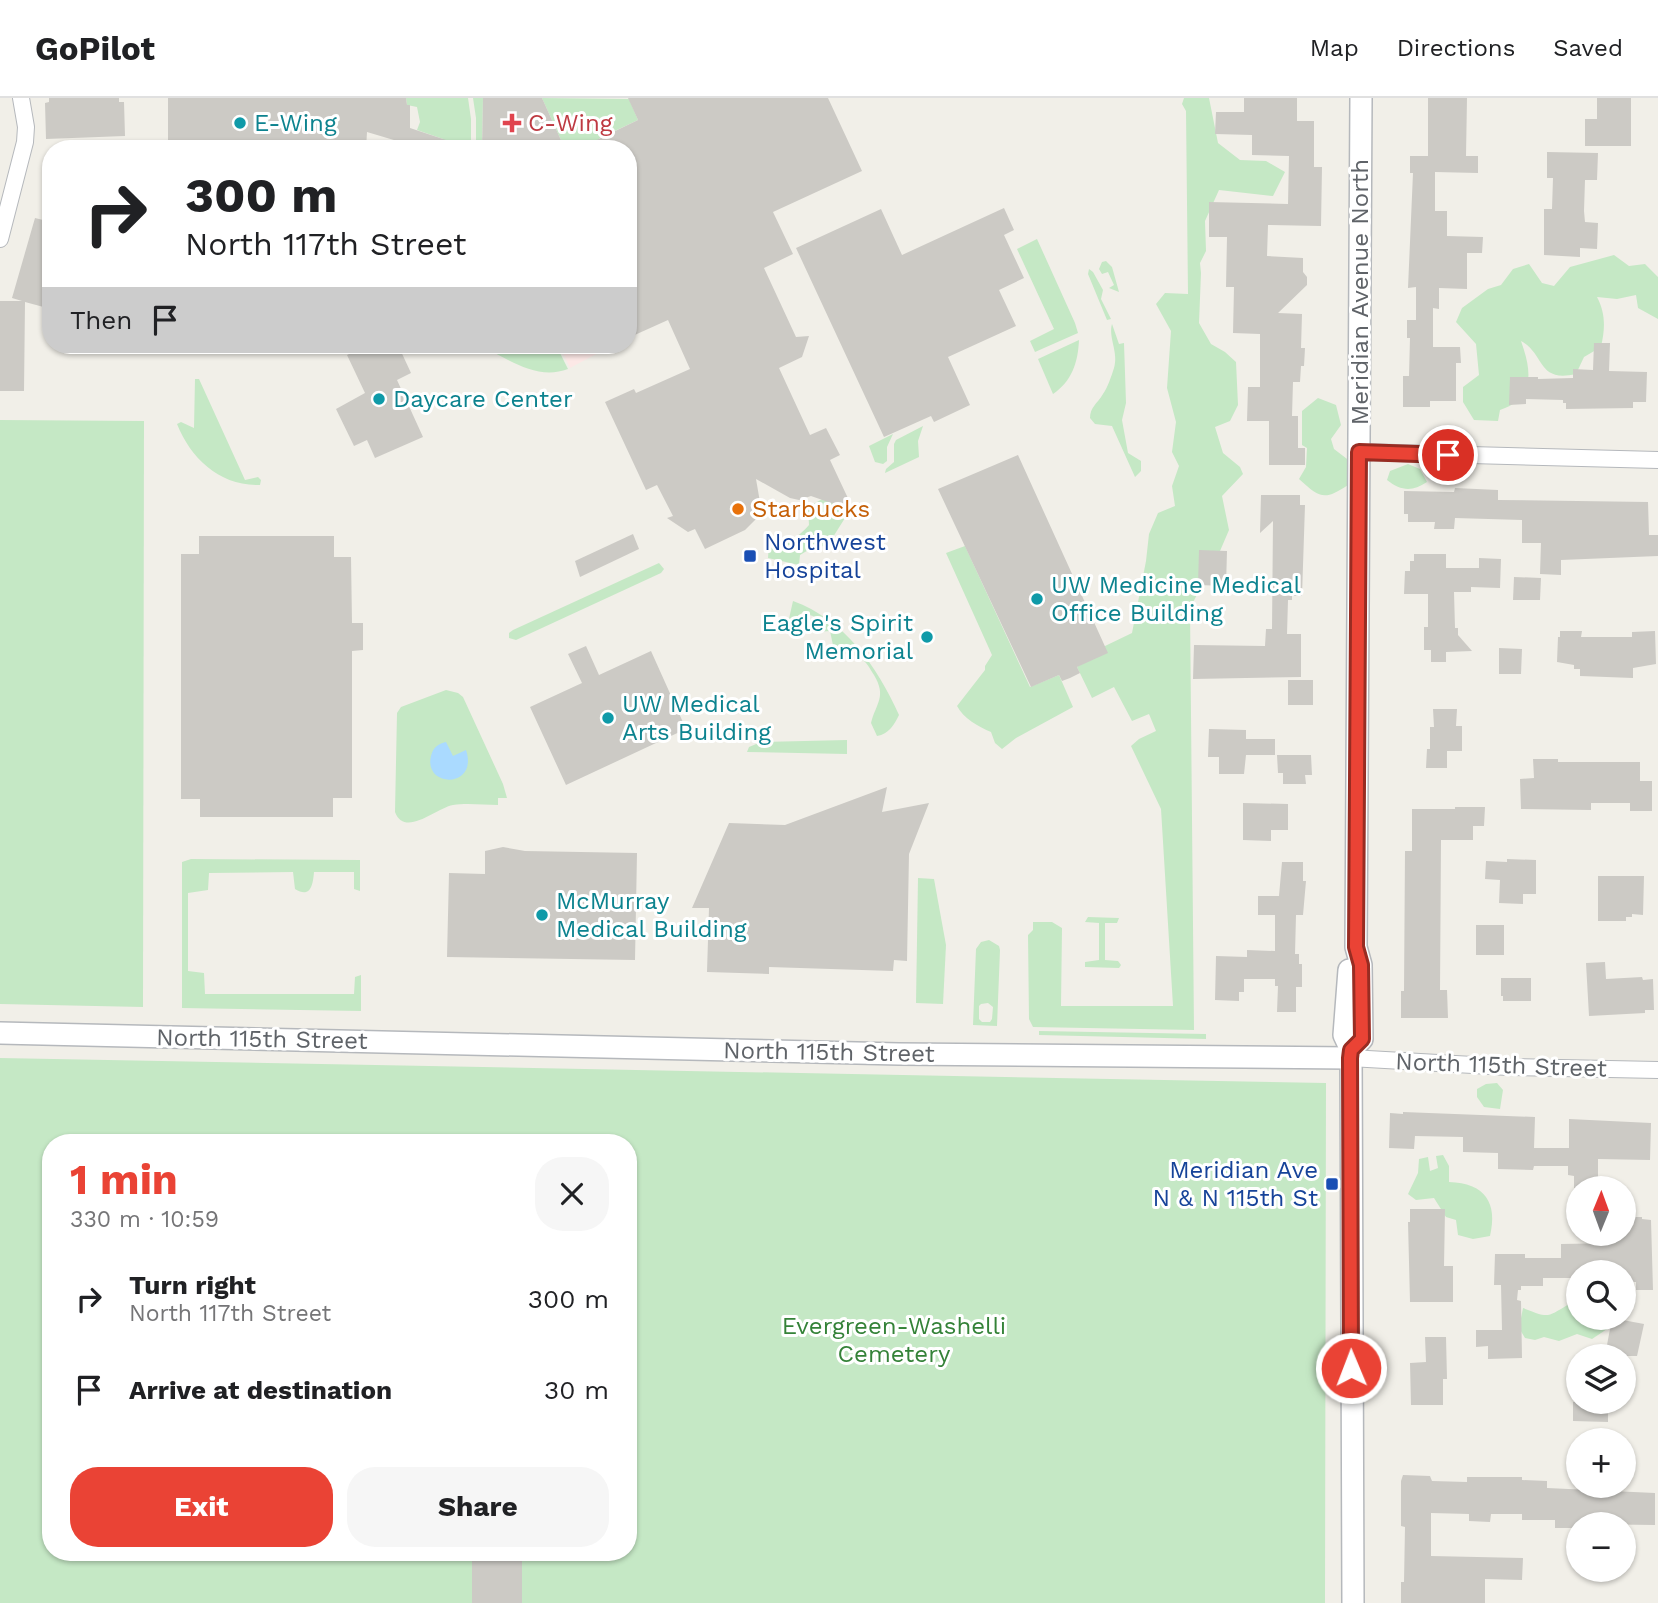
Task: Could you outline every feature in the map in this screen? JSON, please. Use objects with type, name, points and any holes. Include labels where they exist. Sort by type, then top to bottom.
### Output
[{"type":"street","points":[[0,239],[25,142],[26,127],[21,98]]},
{"type":"street","name":"Meridian Avenue North","points":[[1353,1603],[1351,1054],[1362,1039],[1361,965],[1356,947],[1362,98]]},
{"type":"street","points":[[1359,452],[1658,460]]},
{"type":"street","name":"North 115th Street","points":[[0,1033],[900,1054],[1351,1054],[1508,1067],[1658,1070]]},
{"type":"shaded area","points":[[563,354],[596,354],[570,368]]},
{"type":"green space","points":[[406,98],[468,98],[471,140],[443,140],[417,130],[420,122],[417,107],[407,105]]},
{"type":"green space","points":[[473,98],[483,98],[482,140],[476,140]]},
{"type":"green space","points":[[542,98],[629,99],[638,120],[597,140],[561,140]]},
{"type":"green space","points":[[1184,98],[1209,98],[1218,143],[1240,160],[1266,161],[1285,172],[1273,196],[1219,190],[1205,221],[1206,251],[1200,263],[1199,323],[1211,344],[1236,362],[1238,405],[1230,421],[1215,427],[1223,453],[1240,467],[1243,474],[1222,496],[1229,530],[1217,558],[1202,566],[1200,589],[1190,608],[1194,1030],[1033,1027],[1029,1019],[1028,935],[1033,930],[1033,922],[1052,922],[1062,928],[1061,1006],[1173,1006],[1161,809],[1131,746],[1156,731],[1149,714],[1132,721],[1114,687],[1092,698],[1077,667],[1105,646],[1132,633],[1149,534],[1158,513],[1175,506],[1172,486],[1179,466],[1172,452],[1176,422],[1167,388],[1171,331],[1156,304],[1165,293],[1188,294],[1186,111],[1182,104]]},
{"type":"green space","points":[[1037,239],[1078,333],[1035,352],[1030,341],[1054,329],[1017,249]]},
{"type":"green space","points":[[1614,255],[1629,266],[1645,264],[1658,277],[1658,319],[1638,308],[1636,295],[1617,299],[1597,297],[1604,322],[1601,347],[1584,357],[1576,374],[1563,376],[1548,371],[1521,341],[1528,373],[1525,391],[1520,399],[1500,410],[1498,421],[1474,420],[1463,402],[1463,387],[1479,375],[1476,344],[1456,322],[1462,308],[1488,289],[1501,285],[1513,269],[1529,264],[1542,283],[1554,286],[1570,267]]},
{"type":"green space","points":[[1106,261],[1112,267],[1119,292],[1109,288],[1114,285],[1108,272],[1102,274],[1099,269],[1102,262]]},
{"type":"green space","points":[[1089,269],[1103,290],[1101,299],[1111,319],[1107,320],[1088,274]]},
{"type":"green space","points":[[1112,324],[1119,344],[1124,343],[1126,403],[1122,420],[1128,453],[1141,461],[1141,471],[1135,477],[1112,426],[1095,424],[1090,418],[1114,368]]},
{"type":"green space","points":[[1079,340],[1073,370],[1060,389],[1053,394],[1038,359]]},
{"type":"green space","points":[[497,354],[560,354],[568,369],[557,372],[536,371]]},
{"type":"green space","points":[[195,379],[199,379],[245,480],[258,477],[261,480],[260,485],[232,481],[220,475],[199,459],[183,437],[177,424],[181,422],[194,428]]},
{"type":"green space","points":[[1318,398],[1336,405],[1341,425],[1331,439],[1334,449],[1351,462],[1348,485],[1327,495],[1317,493],[1299,479],[1306,467],[1307,448],[1302,445],[1302,411]]},
{"type":"green space","points":[[0,420],[144,421],[143,1007],[0,1004]]},
{"type":"green space","points":[[923,426],[918,441],[919,457],[885,473],[894,462],[896,440]]},
{"type":"green space","points":[[893,434],[887,447],[887,461],[883,464],[875,462],[869,446]]},
{"type":"green space","points":[[1408,464],[1420,469],[1427,482],[1407,489],[1387,480],[1390,471]]},
{"type":"green space","points":[[824,498],[850,510],[828,545],[810,549],[800,555],[799,565],[768,558],[769,544],[786,541],[800,534],[809,525],[808,507]]},
{"type":"green space","points":[[965,546],[1030,687],[1059,675],[1073,707],[1016,738],[1002,749],[995,743],[991,732],[967,718],[957,706],[985,670],[992,655],[946,553]]},
{"type":"green space","points":[[659,563],[664,569],[661,573],[516,640],[509,638],[509,633],[513,630]]},
{"type":"green space","points":[[793,601],[812,609],[844,632],[870,662],[899,715],[891,728],[877,736],[871,723],[880,689],[865,662],[857,656],[834,650],[830,631],[786,632]],"holes":[[[802,613],[813,616],[819,622],[818,626],[797,626],[795,618]]]},
{"type":"green space","points":[[446,690],[463,697],[507,798],[498,798],[498,805],[453,805],[413,822],[406,822],[395,812],[397,713],[401,707]]},
{"type":"green space","points":[[847,740],[847,754],[747,752],[749,747],[761,742]]},
{"type":"green space","points":[[191,859],[360,860],[360,891],[354,889],[354,872],[314,872],[312,885],[305,892],[295,889],[293,872],[209,873],[208,890],[188,893],[188,971],[204,973],[205,994],[354,994],[355,977],[361,975],[361,1011],[182,1008],[182,862]]},
{"type":"green space","points":[[918,878],[934,879],[946,945],[943,1004],[916,1003]]},
{"type":"green space","points":[[1088,917],[1119,918],[1117,923],[1105,923],[1105,960],[1118,961],[1121,965],[1119,968],[1085,967],[1085,962],[1099,960],[1099,923],[1085,922]]},
{"type":"green space","points":[[989,940],[999,946],[1000,950],[997,1026],[973,1025],[976,949],[981,942]],"holes":[[[988,1003],[993,1007],[990,1022],[982,1022],[979,1019],[979,1006]]]},
{"type":"green space","points":[[1039,1031],[1206,1034],[1206,1039],[1039,1035]]},
{"type":"green space","name":"Evergreen-Washelli Cemetery","points":[[0,1058],[1326,1083],[1325,1603],[0,1603]]},
{"type":"green space","points":[[1497,1083],[1503,1090],[1500,1109],[1484,1107],[1477,1097],[1477,1089],[1486,1084]]},
{"type":"green space","points":[[1443,1155],[1449,1166],[1449,1182],[1472,1186],[1486,1197],[1492,1214],[1490,1236],[1473,1239],[1458,1235],[1456,1220],[1446,1217],[1434,1198],[1416,1200],[1408,1194],[1418,1173],[1419,1159],[1428,1157],[1430,1171],[1438,1168],[1436,1156]]},
{"type":"green space","points":[[1566,1306],[1566,1330],[1606,1330],[1592,1339],[1577,1334],[1559,1341],[1544,1337],[1535,1340],[1525,1338],[1519,1328],[1523,1308],[1538,1314],[1556,1312]]},
{"type":"water","points":[[446,742],[453,756],[466,750],[468,763],[465,772],[450,780],[435,774],[431,767],[433,750]]},
{"type":"building","points":[[49,98],[119,98],[119,102],[124,102],[125,136],[46,139],[45,103],[49,102]]},
{"type":"building","name":"E-Wing","points":[[168,98],[406,98],[407,105],[410,105],[410,128],[446,140],[394,140],[367,132],[367,140],[168,140]]},
{"type":"building","name":"C-Wing","points":[[483,98],[542,98],[561,140],[482,140]]},
{"type":"building","points":[[628,98],[828,98],[862,171],[773,212],[793,254],[764,268],[796,337],[809,336],[802,357],[779,368],[810,435],[826,428],[840,455],[830,460],[854,511],[811,496],[799,500],[790,498],[756,479],[761,508],[757,518],[745,530],[705,549],[695,529],[688,532],[667,518],[673,516],[657,485],[646,490],[605,402],[634,389],[636,393],[690,369],[668,320],[637,334],[637,140],[597,140],[638,120]]},
{"type":"building","points":[[1244,98],[1297,98],[1297,121],[1314,121],[1314,167],[1322,167],[1321,226],[1268,225],[1267,256],[1303,258],[1303,272],[1307,277],[1307,285],[1278,313],[1302,314],[1301,348],[1305,348],[1304,366],[1301,366],[1300,382],[1293,382],[1292,416],[1298,416],[1298,448],[1305,448],[1305,465],[1269,465],[1269,421],[1247,421],[1248,387],[1260,387],[1260,334],[1233,333],[1234,287],[1226,287],[1227,237],[1209,237],[1209,202],[1288,204],[1289,156],[1252,155],[1252,135],[1215,134],[1216,112],[1244,112]]},
{"type":"building","points":[[1428,98],[1467,98],[1466,156],[1478,156],[1478,173],[1435,172],[1435,211],[1447,211],[1447,236],[1483,237],[1482,253],[1467,253],[1467,289],[1439,288],[1439,309],[1433,308],[1433,347],[1460,347],[1461,363],[1456,363],[1456,401],[1430,401],[1430,407],[1403,407],[1403,376],[1409,376],[1410,338],[1407,338],[1407,320],[1416,320],[1416,287],[1408,288],[1413,173],[1410,173],[1410,156],[1428,156]]},
{"type":"building","points":[[1597,98],[1631,98],[1631,146],[1585,146],[1585,119],[1597,119]]},
{"type":"building","points":[[1547,152],[1598,153],[1597,180],[1585,180],[1584,211],[1585,222],[1598,223],[1597,249],[1580,248],[1580,257],[1544,255],[1544,209],[1552,209],[1553,178],[1547,178]]},
{"type":"building","points":[[1004,208],[1014,230],[1004,235],[1024,278],[999,290],[1016,326],[948,357],[970,405],[934,422],[931,416],[884,437],[796,248],[881,209],[902,255]]},
{"type":"building","points":[[35,218],[42,220],[42,307],[25,302],[24,391],[0,391],[0,301],[22,301],[12,298]]},
{"type":"building","points":[[1594,343],[1610,343],[1609,371],[1647,372],[1646,402],[1633,402],[1633,408],[1566,409],[1563,400],[1526,399],[1526,404],[1509,405],[1510,377],[1573,378],[1573,369],[1593,370]]},
{"type":"building","name":"Daycare Center","points":[[402,354],[411,373],[397,380],[423,437],[375,458],[367,440],[354,446],[336,409],[365,393],[347,355]]},
{"type":"building","name":"UW Medicine Medical Office Building","points":[[1018,455],[1108,653],[1077,667],[1080,673],[1070,678],[1062,681],[1059,675],[1031,687],[938,489]]},
{"type":"building","points":[[1455,488],[1498,490],[1498,500],[1648,502],[1649,535],[1658,535],[1658,556],[1561,560],[1561,575],[1540,574],[1541,543],[1522,543],[1522,520],[1455,518],[1454,529],[1434,529],[1435,522],[1408,522],[1408,514],[1404,514],[1404,491],[1454,492]]},
{"type":"building","points":[[1261,495],[1300,495],[1300,505],[1305,505],[1302,596],[1292,596],[1292,600],[1288,600],[1287,634],[1301,634],[1301,677],[1193,679],[1194,645],[1265,646],[1266,629],[1272,629],[1273,521],[1260,533]]},
{"type":"building","points":[[633,534],[639,549],[580,577],[575,561]]},
{"type":"building","points":[[199,536],[334,536],[334,557],[351,557],[352,623],[363,623],[363,650],[352,651],[352,798],[333,798],[333,817],[200,817],[200,799],[181,799],[181,554],[199,554]]},
{"type":"building","points":[[1199,550],[1227,551],[1226,586],[1198,585]]},
{"type":"building","points":[[1414,554],[1446,554],[1446,568],[1479,568],[1479,558],[1501,559],[1500,588],[1471,587],[1471,592],[1454,592],[1455,628],[1458,628],[1458,635],[1472,651],[1446,652],[1446,662],[1431,662],[1431,650],[1424,650],[1424,627],[1428,627],[1428,594],[1404,594],[1405,571],[1410,571],[1410,561],[1414,561]]},
{"type":"building","points":[[1514,577],[1541,578],[1540,600],[1513,600]]},
{"type":"building","points":[[1560,631],[1582,631],[1581,637],[1632,637],[1632,632],[1655,631],[1656,664],[1633,668],[1633,678],[1580,676],[1580,669],[1574,669],[1574,665],[1557,662]]},
{"type":"building","name":"UW Medical Arts Building","points":[[586,646],[599,675],[651,651],[686,729],[566,785],[530,707],[582,683],[568,654]]},
{"type":"building","points":[[1499,648],[1522,649],[1521,674],[1499,674]]},
{"type":"building","points":[[1288,680],[1313,680],[1313,705],[1288,705]]},
{"type":"building","points":[[1433,709],[1457,709],[1456,726],[1462,726],[1462,751],[1447,751],[1447,768],[1426,768],[1427,749],[1430,749],[1430,727],[1434,727]]},
{"type":"building","points":[[1209,729],[1246,730],[1246,739],[1275,739],[1275,755],[1246,755],[1244,774],[1219,774],[1219,757],[1208,757]]},
{"type":"building","points":[[1277,755],[1311,755],[1312,775],[1305,775],[1306,784],[1283,784],[1283,773],[1278,773]]},
{"type":"building","points":[[1533,759],[1558,759],[1558,762],[1640,762],[1640,781],[1652,781],[1652,811],[1630,811],[1630,803],[1591,803],[1591,810],[1521,809],[1520,779],[1534,778]]},
{"type":"building","points":[[887,787],[882,812],[929,803],[909,854],[907,961],[894,960],[893,971],[769,967],[769,974],[707,972],[709,908],[692,908],[729,823],[785,825]]},
{"type":"building","points":[[1243,803],[1288,804],[1288,830],[1271,830],[1271,841],[1243,840]]},
{"type":"building","points":[[1485,807],[1484,826],[1473,826],[1473,840],[1441,840],[1440,990],[1447,990],[1448,1018],[1401,1018],[1401,991],[1404,991],[1405,851],[1412,851],[1412,809]]},
{"type":"building","name":"McMurray Medical Building","points":[[503,847],[525,851],[637,853],[635,960],[447,957],[449,873],[485,874],[485,851]]},
{"type":"building","points":[[1507,859],[1536,860],[1536,894],[1523,894],[1523,904],[1499,903],[1500,880],[1485,879],[1486,861],[1507,862]]},
{"type":"building","points":[[1282,862],[1303,862],[1303,881],[1306,881],[1303,915],[1296,915],[1295,954],[1299,954],[1299,964],[1302,964],[1302,987],[1296,987],[1296,1012],[1277,1012],[1278,986],[1275,986],[1275,979],[1244,979],[1244,992],[1239,992],[1239,1001],[1215,1000],[1216,956],[1247,957],[1247,950],[1275,951],[1275,915],[1258,915],[1258,896],[1279,896]]},
{"type":"building","points":[[1598,876],[1644,876],[1643,915],[1632,914],[1632,917],[1626,917],[1626,921],[1598,921]]},
{"type":"building","points":[[1476,925],[1504,925],[1504,955],[1476,955]]},
{"type":"building","points":[[1605,962],[1606,979],[1653,979],[1654,1010],[1645,1010],[1645,1013],[1589,1016],[1586,963]]},
{"type":"building","points":[[1501,978],[1531,978],[1531,1001],[1503,1001]]},
{"type":"building","points":[[1390,1113],[1535,1117],[1534,1148],[1569,1148],[1569,1119],[1651,1123],[1650,1160],[1598,1159],[1598,1176],[1574,1176],[1568,1175],[1568,1166],[1534,1166],[1533,1170],[1498,1169],[1498,1153],[1463,1152],[1463,1137],[1415,1136],[1414,1149],[1389,1148]]},
{"type":"building","points":[[1410,1209],[1445,1209],[1444,1266],[1453,1266],[1453,1302],[1410,1302]]},
{"type":"building","points":[[1636,1217],[1651,1220],[1653,1290],[1636,1290],[1636,1260],[1566,1260],[1566,1278],[1543,1278],[1543,1286],[1521,1286],[1521,1290],[1518,1290],[1517,1300],[1521,1301],[1522,1358],[1488,1359],[1488,1346],[1476,1347],[1476,1330],[1502,1330],[1501,1285],[1494,1285],[1495,1254],[1525,1254],[1525,1258],[1561,1258],[1561,1244],[1636,1246]]},
{"type":"building","points":[[1636,1322],[1644,1324],[1637,1356],[1636,1344],[1607,1344],[1610,1330],[1636,1330]]},
{"type":"building","points":[[1425,1337],[1446,1337],[1447,1379],[1443,1379],[1443,1405],[1411,1405],[1410,1363],[1426,1362]]},
{"type":"building","points":[[1573,1414],[1608,1414],[1608,1422],[1573,1421]]},
{"type":"building","points":[[1403,1475],[1430,1476],[1432,1481],[1467,1482],[1467,1477],[1522,1477],[1522,1480],[1547,1481],[1547,1488],[1566,1489],[1566,1498],[1636,1498],[1636,1492],[1655,1493],[1655,1525],[1636,1525],[1636,1512],[1566,1512],[1566,1528],[1555,1528],[1555,1520],[1522,1520],[1522,1514],[1491,1514],[1490,1522],[1469,1521],[1469,1514],[1431,1513],[1431,1556],[1523,1558],[1522,1580],[1485,1579],[1485,1603],[1401,1603],[1405,1527],[1401,1526]]},
{"type":"building","points":[[472,1561],[522,1561],[522,1603],[472,1603]]},
{"type":"place","name":"E-Wing","points":[[240,123]]},
{"type":"place","name":"C-Wing","points":[[512,123]]},
{"type":"place","name":"Daycare Center","points":[[379,399]]},
{"type":"place","name":"Starbucks","points":[[738,509]]},
{"type":"place","name":"Northwest Hospital","points":[[750,556]]},
{"type":"place","name":"UW Medicine Medical Office Building","points":[[1037,599]]},
{"type":"place","name":"Eagle's Spirit Memorial","points":[[927,637]]},
{"type":"place","name":"UW Medical Arts Building","points":[[608,718]]},
{"type":"place","name":"McMurray Medical Building","points":[[542,915]]},
{"type":"place","name":"Meridian Ave N & N 115th St","points":[[1332,1184]]},
{"type":"route","points":[[1351,1368],[1350,1058],[1351,1050],[1362,1039],[1361,965],[1356,947],[1359,452],[1448,455]]}]
